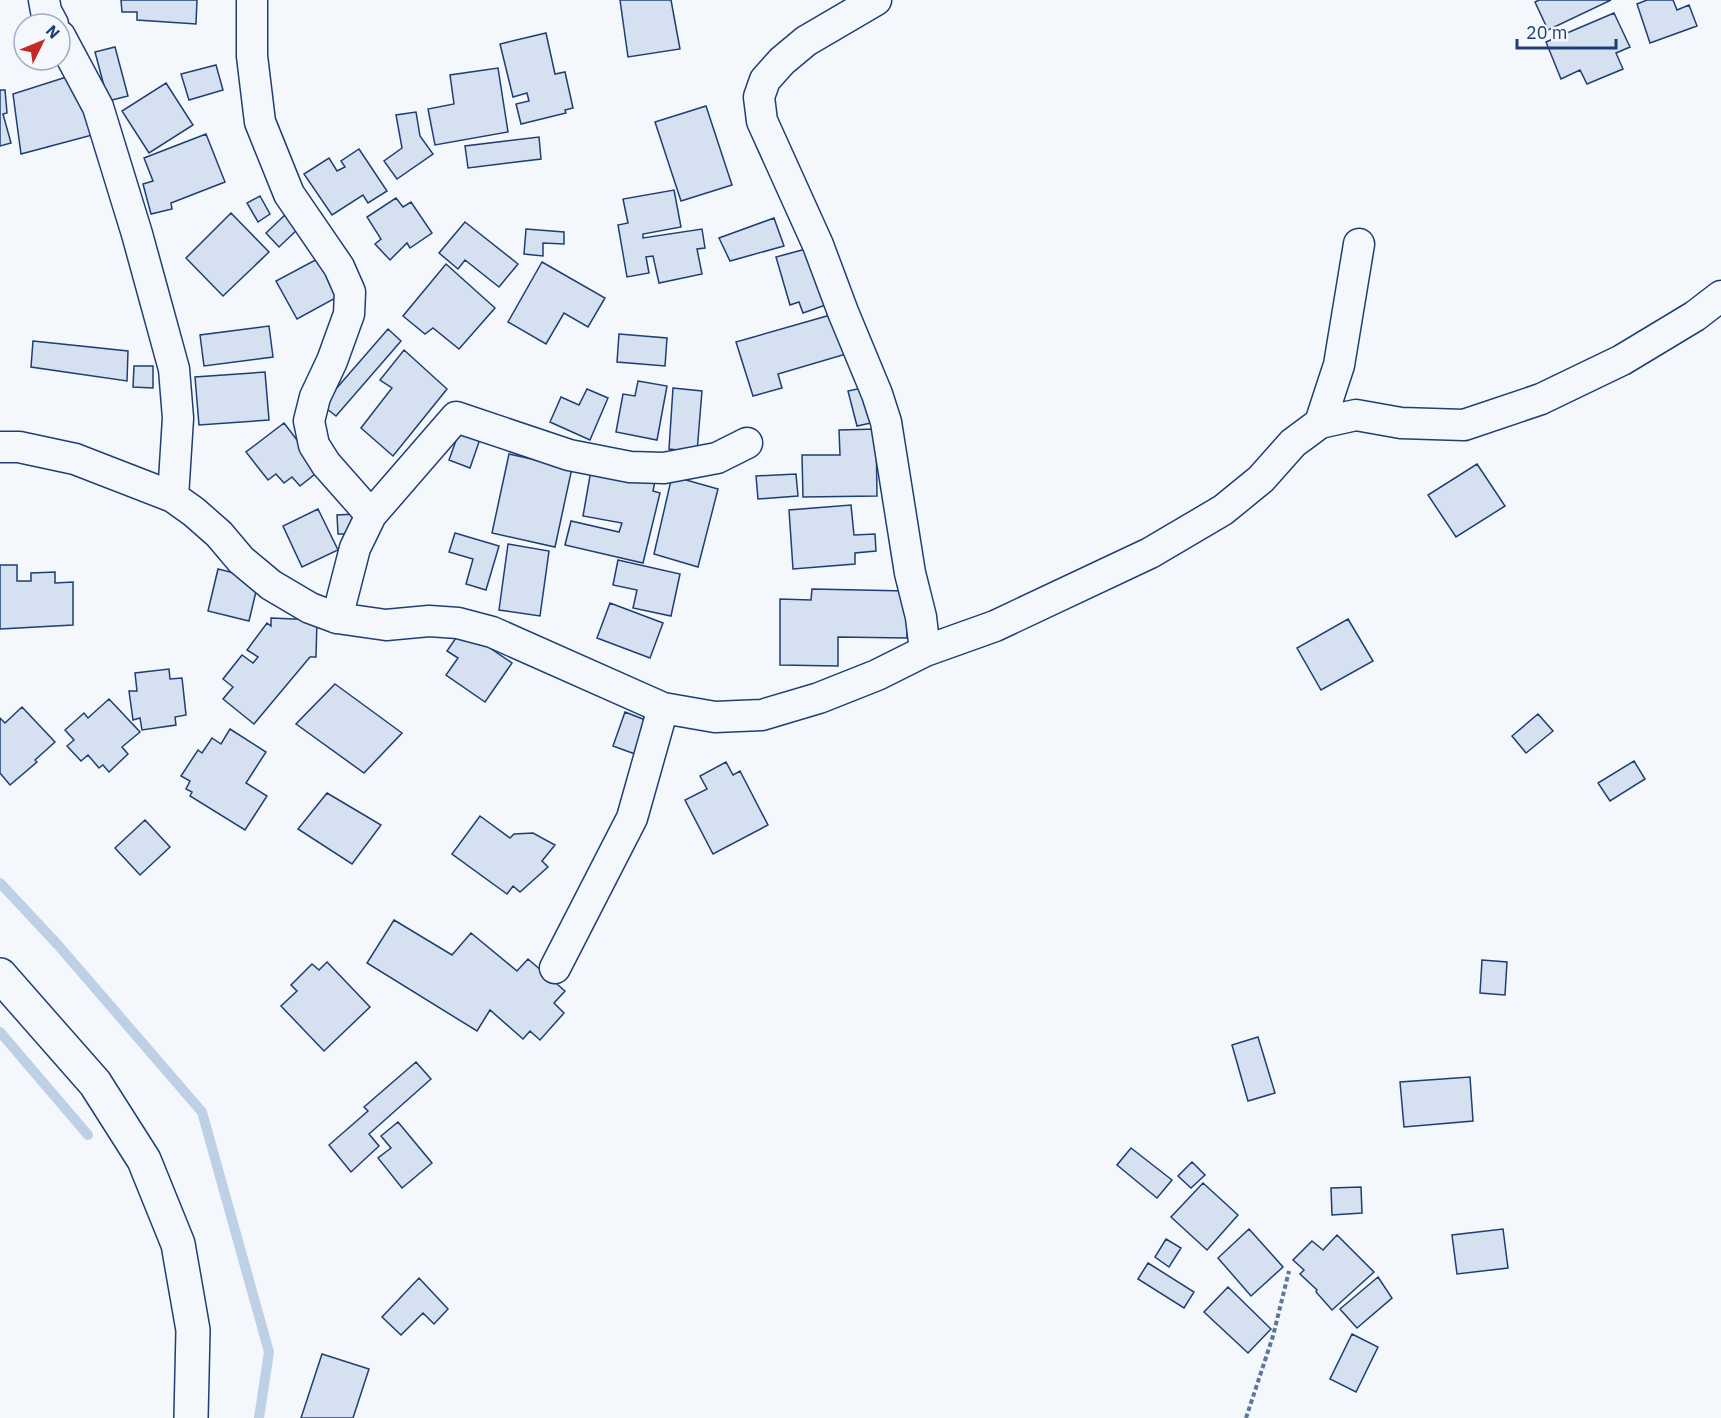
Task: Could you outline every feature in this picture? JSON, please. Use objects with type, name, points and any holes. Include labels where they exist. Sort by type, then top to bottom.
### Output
[{"type":"main road","points":[[0,975],[95,1083],[144,1160],[178,1244],[186,1287],[193,1330],[191,1418]]},
{"type":"street","points":[[252,0],[252,56],[260,122],[290,194],[339,267],[350,292],[349,314],[332,361],[315,397],[309,421],[315,445],[326,464],[371,515]]},
{"type":"street","points":[[876,0],[806,41],[782,61],[765,80],[759,97],[762,121],[818,245],[886,422],[910,573],[921,616],[925,651]]},
{"type":"street","points":[[72,58],[98,107],[138,234],[174,369],[178,418],[172,497]]},
{"type":"street","points":[[1320,423],[1339,365],[1359,244]]},
{"type":"street","points":[[0,447],[19,447],[75,459],[172,497],[194,512],[219,534],[241,560],[271,585],[310,608],[337,618],[386,625],[429,621],[458,623],[492,632],[663,708],[714,717],[762,715],[828,694],[877,675],[925,651],[995,626],[1150,553],[1224,510],[1261,479],[1293,443],[1320,423],[1356,415],[1401,423],[1464,425],[1541,399],[1622,360],[1695,316],[1721,296]]},
{"type":"street","points":[[337,618],[355,548],[371,515],[456,417],[569,455],[630,467],[664,468],[717,458],[747,443]]},
{"type":"street","points":[[555,968],[632,818],[663,708]]},
{"type":"path","points":[[1246,1418],[1273,1336],[1289,1271]]},
{"type":"building","points":[[121,0],[197,0],[196,24],[137,20],[137,12],[122,12]]},
{"type":"building","points":[[620,0],[671,0],[680,49],[628,57]]},
{"type":"building","points":[[1539,0],[1611,0],[1548,30],[1535,2]]},
{"type":"building","points":[[1647,0],[1673,0],[1677,10],[1689,5],[1697,26],[1650,43],[1637,4]]},
{"type":"building","points":[[1614,13],[1630,47],[1616,53],[1623,69],[1587,84],[1580,70],[1561,79],[1546,42]]},
{"type":"building","points":[[546,33],[555,74],[565,72],[573,108],[565,110],[566,113],[521,124],[516,104],[529,101],[527,93],[513,97],[500,44]]},
{"type":"building","points":[[115,47],[128,96],[108,101],[95,52]]},
{"type":"building","points":[[216,65],[223,90],[189,100],[181,74]]},
{"type":"building","points":[[498,68],[508,132],[435,145],[428,109],[454,104],[450,75]]},
{"type":"building","points":[[79,73],[96,134],[21,154],[13,94]]},
{"type":"building","points":[[166,83],[193,125],[149,153],[122,111]]},
{"type":"building","points":[[0,90],[5,90],[7,113],[3,114],[11,143],[0,146]]},
{"type":"building","points":[[706,106],[732,185],[681,201],[655,122]]},
{"type":"building","points":[[416,112],[420,136],[433,154],[397,179],[384,161],[402,148],[396,115]]},
{"type":"building","points":[[206,134],[225,182],[171,203],[172,209],[151,214],[143,184],[153,181],[144,158]]},
{"type":"building","points":[[539,137],[541,159],[468,168],[465,146]]},
{"type":"building","points":[[359,149],[387,191],[368,203],[363,195],[332,215],[304,174],[329,158],[337,171],[345,167],[341,161]]},
{"type":"building","points":[[674,190],[681,227],[643,234],[643,238],[702,229],[705,248],[697,249],[702,274],[659,283],[653,256],[646,257],[649,273],[627,277],[618,225],[628,223],[623,199]]},
{"type":"building","points":[[260,196],[270,214],[258,222],[247,203]]},
{"type":"building","points":[[396,198],[403,207],[411,202],[432,233],[410,248],[407,243],[390,260],[375,244],[381,239],[367,217]]},
{"type":"building","points":[[231,213],[269,252],[223,296],[186,258]]},
{"type":"building","points":[[287,213],[300,227],[279,247],[266,233]]},
{"type":"building","points":[[774,218],[784,246],[730,261],[719,238]]},
{"type":"building","points":[[465,222],[518,264],[499,287],[465,260],[458,269],[439,253]]},
{"type":"building","points":[[526,229],[564,232],[564,244],[543,243],[543,256],[524,254]]},
{"type":"building","points":[[806,249],[831,303],[803,313],[799,302],[790,305],[776,257]]},
{"type":"building","points":[[321,257],[341,295],[297,319],[276,281]]},
{"type":"building","points":[[542,262],[605,298],[588,327],[564,313],[546,344],[508,322]]},
{"type":"building","points":[[446,264],[495,308],[459,349],[433,328],[425,334],[403,316]]},
{"type":"building","points":[[834,314],[846,354],[778,374],[782,388],[753,396],[736,342]]},
{"type":"building","points":[[269,326],[273,357],[204,366],[200,335]]},
{"type":"building","points":[[388,329],[401,341],[336,416],[322,405]]},
{"type":"building","points":[[619,334],[667,338],[665,366],[617,362]]},
{"type":"building","points":[[33,341],[128,351],[127,381],[31,367]]},
{"type":"building","points":[[404,350],[447,389],[393,456],[361,428],[392,388],[380,380]]},
{"type":"building","points":[[134,366],[153,366],[153,388],[133,387]]},
{"type":"building","points":[[265,372],[269,420],[199,425],[195,377]]},
{"type":"building","points":[[638,381],[667,386],[657,440],[616,432],[623,394],[635,396]]},
{"type":"building","points":[[871,386],[880,421],[857,426],[848,391]]},
{"type":"building","points":[[673,388],[702,391],[697,452],[669,449]]},
{"type":"building","points":[[587,389],[608,398],[590,440],[550,422],[561,397],[579,405]]},
{"type":"building","points":[[284,423],[320,470],[300,486],[292,477],[284,483],[276,474],[268,480],[246,452]]},
{"type":"building","points":[[876,429],[877,496],[803,497],[802,455],[840,455],[839,430]]},
{"type":"building","points":[[459,432],[480,439],[470,468],[449,460]]},
{"type":"building","points":[[509,454],[572,468],[555,547],[492,533]]},
{"type":"building","points":[[1477,464],[1505,506],[1456,537],[1428,495]]},
{"type":"building","points":[[591,470],[655,481],[653,491],[660,493],[643,563],[565,545],[571,521],[619,532],[622,523],[583,516]]},
{"type":"building","points":[[796,474],[798,496],[758,499],[756,476]]},
{"type":"building","points":[[672,476],[718,489],[698,567],[654,554]]},
{"type":"building","points":[[851,505],[854,535],[875,534],[876,551],[855,553],[855,564],[793,569],[789,510]]},
{"type":"building","points":[[318,509],[338,550],[302,567],[283,526]]},
{"type":"building","points":[[356,514],[357,534],[338,534],[337,515]]},
{"type":"building","points":[[455,533],[499,546],[486,590],[466,584],[473,559],[449,552]]},
{"type":"building","points":[[508,544],[549,551],[540,616],[499,610]]},
{"type":"building","points":[[618,560],[680,574],[671,616],[633,608],[637,590],[613,585]]},
{"type":"building","points":[[0,565],[17,565],[17,581],[31,581],[31,573],[55,572],[55,583],[73,582],[73,625],[0,629]]},
{"type":"building","points":[[218,569],[259,579],[249,621],[208,611]]},
{"type":"building","points":[[812,589],[907,591],[907,638],[838,637],[838,666],[780,665],[780,599],[811,600]]},
{"type":"building","points":[[610,603],[663,623],[650,658],[597,638]]},
{"type":"building","points":[[271,618],[317,620],[316,657],[310,657],[254,724],[223,699],[233,687],[223,679],[242,655],[253,663],[258,657],[247,650],[267,623],[271,626]]},
{"type":"building","points":[[1348,619],[1373,661],[1321,690],[1297,648]]},
{"type":"building","points":[[462,629],[512,663],[485,702],[446,675],[458,658],[447,651]]},
{"type":"building","points":[[169,669],[170,679],[182,678],[186,715],[175,717],[176,725],[142,730],[140,718],[133,720],[129,691],[137,691],[135,673]]},
{"type":"building","points":[[335,684],[402,733],[364,773],[296,724]]},
{"type":"building","points":[[109,699],[140,732],[122,747],[128,754],[109,772],[103,765],[99,768],[88,755],[81,761],[67,746],[74,740],[65,730],[84,713],[88,718]]},
{"type":"building","points":[[22,707],[55,742],[35,760],[37,762],[10,785],[0,773],[0,718],[5,723]]},
{"type":"building","points":[[625,712],[648,721],[635,754],[613,746]]},
{"type":"building","points":[[1538,714],[1553,731],[1526,753],[1512,736]]},
{"type":"building","points":[[230,729],[266,752],[246,783],[267,796],[245,830],[190,796],[192,792],[186,789],[190,781],[181,776],[198,750],[202,753],[212,738],[221,744]]},
{"type":"building","points":[[1634,761],[1645,779],[1610,801],[1598,783]]},
{"type":"building","points":[[726,762],[733,775],[740,771],[768,825],[713,854],[685,800],[707,789],[700,776]]},
{"type":"building","points":[[327,793],[381,825],[352,864],[298,829]]},
{"type":"building","points":[[480,816],[510,838],[514,834],[533,833],[555,845],[542,861],[548,867],[520,892],[513,886],[507,894],[452,854]]},
{"type":"building","points":[[145,820],[170,847],[140,875],[115,848]]},
{"type":"building","points":[[394,920],[452,955],[471,933],[517,971],[528,959],[565,991],[554,1003],[564,1013],[540,1040],[530,1031],[523,1039],[490,1010],[477,1031],[367,963]]},
{"type":"building","points":[[1482,960],[1507,962],[1505,995],[1480,993]]},
{"type":"building","points":[[327,962],[370,1007],[324,1051],[281,1006],[297,991],[291,985],[312,964],[319,970]]},
{"type":"building","points":[[1258,1037],[1275,1093],[1248,1101],[1232,1045]]},
{"type":"building","points":[[416,1062],[431,1079],[369,1134],[379,1146],[351,1172],[329,1145],[368,1111],[364,1107]]},
{"type":"building","points":[[1470,1077],[1473,1121],[1404,1127],[1400,1082]]},
{"type":"building","points":[[398,1122],[432,1163],[402,1188],[378,1158],[391,1148],[381,1136]]},
{"type":"building","points":[[1131,1148],[1172,1180],[1157,1198],[1117,1165]]},
{"type":"building","points":[[1192,1162],[1205,1175],[1191,1188],[1178,1176]]},
{"type":"building","points":[[1203,1183],[1238,1215],[1207,1250],[1171,1217]]},
{"type":"building","points":[[1361,1187],[1362,1213],[1332,1215],[1331,1188]]},
{"type":"building","points":[[1249,1229],[1283,1267],[1251,1296],[1218,1258]]},
{"type":"building","points":[[1503,1229],[1508,1268],[1457,1274],[1452,1235]]},
{"type":"building","points":[[1337,1235],[1374,1272],[1332,1310],[1316,1292],[1317,1290],[1300,1274],[1304,1270],[1293,1260],[1312,1241],[1323,1250]]},
{"type":"building","points":[[1166,1239],[1181,1248],[1169,1267],[1155,1257]]},
{"type":"building","points":[[1148,1263],[1194,1292],[1184,1308],[1138,1279]]},
{"type":"building","points":[[1378,1277],[1392,1298],[1357,1328],[1340,1309]]},
{"type":"building","points":[[419,1278],[448,1309],[434,1324],[423,1313],[401,1335],[382,1317]]},
{"type":"building","points":[[1228,1287],[1271,1329],[1248,1353],[1204,1312]]},
{"type":"building","points":[[1352,1334],[1378,1347],[1356,1392],[1330,1379]]},
{"type":"building","points":[[322,1354],[369,1369],[353,1418],[301,1418]]},
{"type":"waterway","points":[[0,883],[58,945],[202,1112],[269,1352],[259,1418]]},
{"type":"waterway","points":[[0,1032],[88,1135]]}]
